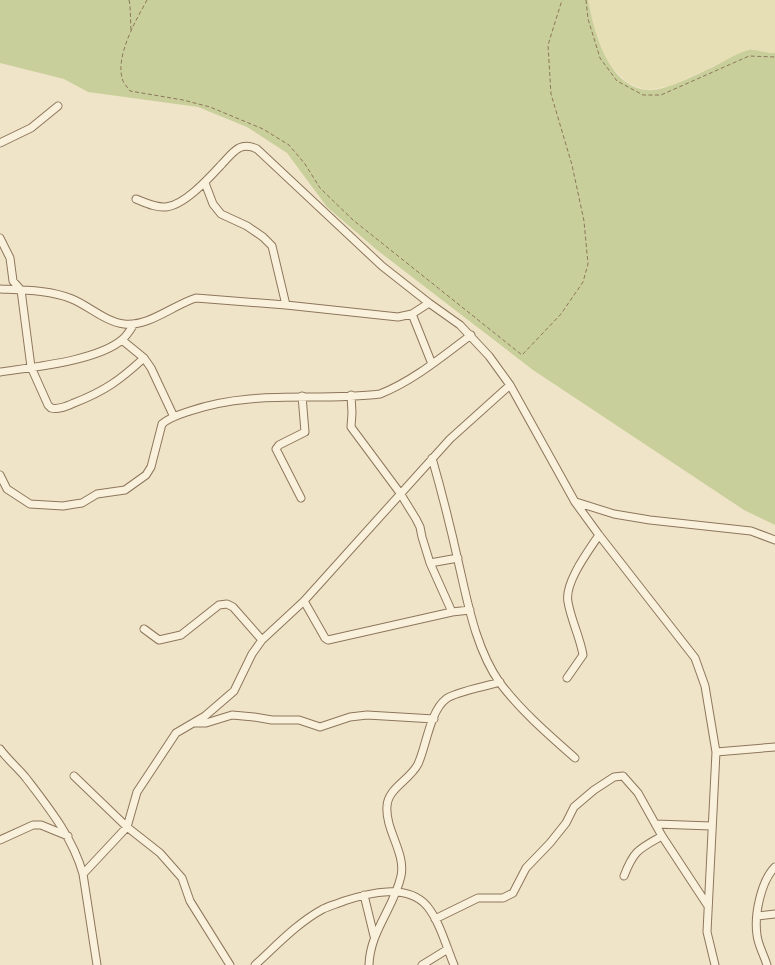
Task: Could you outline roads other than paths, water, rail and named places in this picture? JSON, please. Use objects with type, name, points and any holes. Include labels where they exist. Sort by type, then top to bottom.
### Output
[{"type":"street","points":[[0,143],[32,128],[58,106]]},
{"type":"street","points":[[136,199],[152,205],[165,207],[175,205],[205,183],[240,147],[250,145],[257,149],[382,266],[428,303],[460,325],[489,356],[510,385],[575,502],[695,658],[705,686],[716,752],[707,932],[715,965]]},
{"type":"street","points":[[205,183],[213,204],[221,214],[248,226],[272,246],[286,305]]},
{"type":"street","points":[[0,238],[10,258],[13,280],[21,290],[31,367],[48,405],[54,409],[109,388],[144,358]]},
{"type":"street","points":[[0,289],[21,290],[71,298],[115,322],[124,324],[134,324],[148,320],[196,298],[398,317],[412,314],[428,303]]},
{"type":"street","points":[[412,314],[432,364]]},
{"type":"street","points":[[0,372],[102,352],[122,340],[134,324]]},
{"type":"street","points":[[0,475],[7,489],[30,504],[63,506],[82,503],[97,494],[125,490],[146,475],[151,467],[162,424],[174,417],[211,404],[228,401],[302,396],[372,395],[389,390],[432,364],[471,335]]},
{"type":"street","points":[[122,340],[144,358],[151,368],[174,417]]},
{"type":"street","points":[[84,874],[127,827],[137,792],[176,733],[224,701],[234,691],[252,654],[262,640],[304,601],[432,458],[477,413],[510,385]]},
{"type":"street","points":[[351,395],[351,427],[400,493],[420,527],[430,563],[452,612]]},
{"type":"street","points":[[301,498],[276,449],[279,445],[305,432],[302,396]]},
{"type":"street","points":[[432,458],[444,498],[470,610],[488,661],[500,682],[531,718],[575,758]]},
{"type":"street","points":[[575,502],[614,514],[650,520],[751,531],[775,540]]},
{"type":"street","points":[[566,678],[584,655],[567,592],[578,569],[599,535]]},
{"type":"street","points":[[430,563],[458,558]]},
{"type":"street","points":[[304,601],[325,638],[328,640],[452,612],[470,610]]},
{"type":"street","points":[[144,629],[159,640],[182,635],[219,605],[227,604],[233,608],[262,640]]},
{"type":"street","points":[[369,965],[374,936],[401,876],[401,865],[387,814],[389,798],[417,765],[425,740],[441,704],[448,697],[500,682]]},
{"type":"street","points":[[193,723],[206,723],[232,715],[254,716],[272,720],[298,720],[320,727],[350,717],[367,715],[434,719]]},
{"type":"street","points":[[716,752],[775,748]]},
{"type":"street","points":[[0,750],[25,777],[68,836],[79,858],[84,874],[97,965]]},
{"type":"street","points":[[74,776],[127,827],[160,853],[182,878],[188,898],[230,965]]},
{"type":"street","points":[[435,919],[478,898],[503,898],[513,893],[526,868],[566,823],[574,807],[594,790],[614,777],[623,776],[638,793],[662,836],[708,906]]},
{"type":"street","points":[[656,824],[711,826]]},
{"type":"street","points":[[0,840],[33,825],[41,825],[68,836]]},
{"type":"street","points":[[624,876],[630,860],[637,850],[662,836]]},
{"type":"street","points":[[767,965],[757,933],[758,916],[764,884],[769,873],[775,867]]},
{"type":"street","points":[[255,965],[305,921],[324,908],[364,895],[395,892],[416,898],[426,905],[435,919],[454,965]]},
{"type":"street","points":[[364,895],[374,936]]},
{"type":"street","points":[[758,916],[775,914]]},
{"type":"street","points":[[422,965],[448,949]]}]
